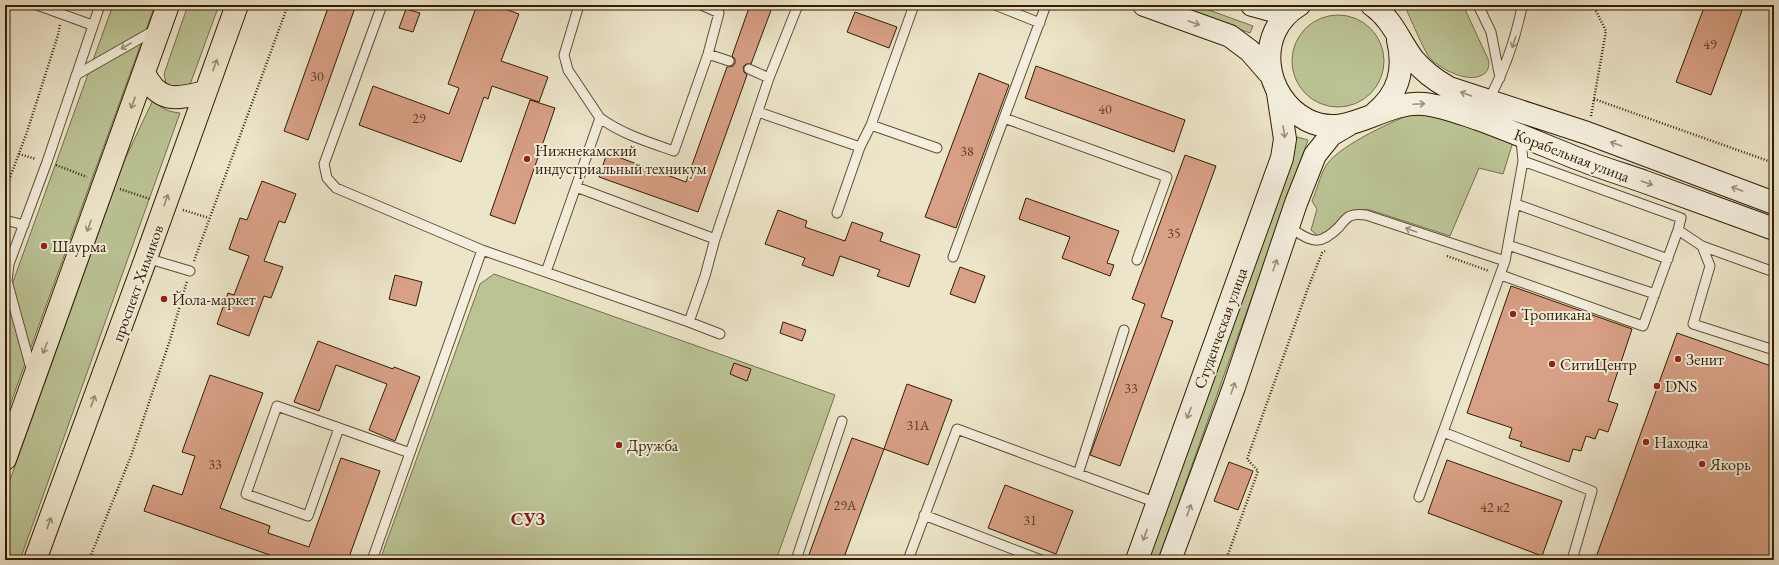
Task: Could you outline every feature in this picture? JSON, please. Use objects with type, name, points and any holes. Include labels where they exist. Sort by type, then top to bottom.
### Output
[{"type":"main road","points":[[5,459],[168,5]]},
{"type":"main road","name":"проспект Химиков","points":[[35,560],[237,5]]},
{"type":"main road","name":"Корабельная улица","points":[[1144,5],[1230,36],[1250,51],[1291,109],[1308,120],[1328,126],[1348,125],[1401,106],[1421,103],[1441,106],[1518,133],[1578,159],[1774,229]]},
{"type":"main road","points":[[1252,5],[1274,11],[1296,7]]},
{"type":"main road","name":"Корабельная улица","points":[[1372,5],[1384,13],[1414,59],[1429,75],[1449,88],[1487,102],[1587,133],[1774,203]]},
{"type":"main road","points":[[1274,84],[1269,56],[1272,38],[1280,22],[1296,7]]},
{"type":"main road","name":"Корабельная улица","points":[[1368,118],[1383,107],[1394,92],[1401,75],[1402,55],[1397,35]]},
{"type":"main road","points":[[144,73],[148,82],[159,92],[170,98],[178,98],[205,92]]},
{"type":"main road","name":"Студенческая улица","points":[[1137,560],[1282,158],[1286,139],[1274,84]]},
{"type":"main road","name":"Студенческая улица","points":[[1170,560],[1234,387],[1296,203],[1315,154],[1331,135],[1348,125]]},
{"type":"lane","points":[[37,5],[92,25]]},
{"type":"lane","points":[[34,379],[6,284],[7,263],[24,225],[47,162],[100,5]]},
{"type":"lane","points":[[382,5],[324,164],[327,178],[336,188],[482,250],[720,334]]},
{"type":"lane","points":[[579,5],[564,55],[568,70],[600,118],[613,128],[628,135],[674,151],[708,54],[719,13],[701,5]]},
{"type":"lane","points":[[689,322],[769,78],[798,5]]},
{"type":"lane","points":[[836,213],[860,146],[871,125],[914,5]]},
{"type":"lane","points":[[995,5],[1040,23]]},
{"type":"lane","points":[[953,257],[1046,5]]},
{"type":"lane","points":[[1478,5],[1491,32],[1500,78]]},
{"type":"lane","points":[[1487,102],[1500,78],[1515,40],[1522,7],[1521,5]]},
{"type":"lane","points":[[76,75],[160,27]]},
{"type":"lane","points":[[708,54],[729,62]]},
{"type":"lane","points":[[749,69],[769,78]]},
{"type":"lane","points":[[758,112],[860,146]]},
{"type":"lane","points":[[546,272],[600,118]]},
{"type":"lane","points":[[1004,118],[1167,177],[1137,260]]},
{"type":"lane","points":[[871,125],[937,148]]},
{"type":"lane","points":[[1419,498],[1505,261],[1524,162],[1521,140],[1518,133]]},
{"type":"lane","points":[[1501,275],[1643,326],[1668,259],[1681,218],[1524,162]]},
{"type":"lane","points":[[576,187],[715,239]]},
{"type":"lane","points":[[1296,203],[1294,230],[1304,238],[1323,240],[1332,234],[1348,217],[1355,214],[1366,215],[1505,261]]},
{"type":"lane","points":[[1516,204],[1668,259]]},
{"type":"lane","points":[[5,220],[24,225]]},
{"type":"lane","points":[[1678,230],[1702,246],[1774,272]]},
{"type":"lane","points":[[1508,245],[1655,294]]},
{"type":"lane","points":[[1702,246],[1710,266],[1692,324],[1774,350]]},
{"type":"lane","points":[[372,560],[482,250]]},
{"type":"lane","points":[[146,258],[190,272]]},
{"type":"lane","points":[[1078,474],[1124,330]]},
{"type":"lane","points":[[340,428],[308,516],[246,494],[277,406],[340,428],[410,454]]},
{"type":"lane","points":[[796,560],[842,421]]},
{"type":"lane","points":[[908,560],[957,429],[1157,503]]},
{"type":"lane","points":[[1443,432],[1592,491],[1572,560]]},
{"type":"lane","points":[[924,515],[1041,560]]},
{"type":"path","points":[[1590,119],[1606,31],[1593,5]]},
{"type":"path","points":[[5,191],[27,132],[58,35],[61,14]]},
{"type":"path","points":[[1594,99],[1774,163]]},
{"type":"path","points":[[1226,560],[1258,471],[1247,459],[1308,288],[1322,253],[1329,249]]},
{"type":"path","points":[[1444,255],[1501,275]]},
{"type":"green space","points":[[113,5],[155,5],[5,419],[5,304]]},
{"type":"green space","points":[[188,5],[219,5],[188,90],[171,88],[166,83],[164,74]]},
{"type":"green space","points":[[1172,5],[1195,5],[1253,26],[1250,33]]},
{"type":"green space","points":[[1404,5],[1463,5],[1488,59],[1489,65],[1487,71],[1480,76],[1467,77],[1460,76],[1440,66],[1427,54]]},
{"type":"green space","points":[[1338,15],[1356,19],[1370,29],[1380,43],[1384,61],[1380,79],[1370,93],[1356,103],[1338,107],[1320,103],[1306,93],[1296,79],[1292,61],[1296,43],[1306,29],[1320,19]]},
{"type":"green space","points":[[153,100],[165,109],[180,113],[20,560],[5,560],[5,494],[125,159]]},
{"type":"green space","points":[[1419,111],[1513,142],[1503,174],[1479,168],[1450,236],[1370,210],[1359,210],[1351,211],[1345,214],[1326,232],[1318,236],[1311,230],[1317,209],[1312,201],[1322,173],[1327,164],[1334,156],[1356,141],[1383,126]]},
{"type":"green space","points":[[1297,137],[1308,140],[1158,560],[1147,560]]},
{"type":"green space","name":"Дружба","points":[[494,274],[835,395],[776,560],[380,560],[480,284]]},
{"type":"building","points":[[329,5],[356,5],[308,140],[284,131]]},
{"type":"building","points":[[477,5],[494,5],[519,14],[501,61],[548,77],[539,102],[492,86],[488,99],[484,97],[461,162],[359,125],[373,86],[449,114],[459,88],[448,84]]},
{"type":"building","points":[[750,5],[773,5],[751,64],[746,64],[743,67],[744,72],[747,75],[698,212],[599,177],[607,153],[686,182],[727,67],[733,66],[735,63],[735,59],[732,56]]},
{"type":"building","points":[[1705,5],[1744,5],[1711,95],[1676,82]]},
{"type":"building","points":[[406,9],[420,13],[413,32],[399,28]]},
{"type":"building","points":[[855,12],[897,27],[889,48],[847,32]]},
{"type":"building","points":[[1036,66],[1185,120],[1174,152],[1025,98]]},
{"type":"building","points":[[979,73],[1009,85],[956,228],[925,217]]},
{"type":"building","points":[[530,100],[555,108],[515,224],[490,215]]},
{"type":"building","points":[[1185,155],[1216,166],[1161,317],[1173,321],[1120,466],[1090,455],[1145,304],[1132,299]]},
{"type":"building","points":[[262,181],[296,194],[285,223],[279,221],[264,261],[283,267],[271,298],[264,296],[249,336],[217,324],[228,293],[234,295],[249,256],[229,249],[240,218],[247,220]]},
{"type":"building","points":[[1026,198],[1119,231],[1107,263],[1114,265],[1110,276],[1062,258],[1070,237],[1019,219]]},
{"type":"building","points":[[778,210],[807,221],[805,227],[845,241],[852,222],[883,233],[880,241],[920,255],[909,287],[877,276],[880,270],[840,256],[833,276],[802,265],[805,258],[765,244]]},
{"type":"building","points":[[960,267],[985,276],[975,303],[950,294]]},
{"type":"building","points":[[395,275],[422,282],[416,306],[389,299]]},
{"type":"building","name":"СитиЦентр","points":[[1511,286],[1632,329],[1608,401],[1618,404],[1608,432],[1599,429],[1595,439],[1586,436],[1581,451],[1573,449],[1569,462],[1520,446],[1522,442],[1509,438],[1512,428],[1467,413]]},
{"type":"building","points":[[783,322],[806,330],[802,341],[780,333]]},
{"type":"building","name":"Якорь","points":[[1677,333],[1774,367],[1774,560],[1595,560]]},
{"type":"building","points":[[318,341],[393,369],[394,367],[420,377],[395,441],[369,430],[387,384],[336,365],[319,411],[294,402]]},
{"type":"building","points":[[734,363],[751,369],[747,381],[730,374]]},
{"type":"building","points":[[210,375],[263,393],[220,508],[270,526],[268,533],[309,547],[341,458],[380,471],[348,560],[284,560],[144,511],[153,485],[182,495],[195,456],[182,452]]},
{"type":"building","points":[[907,384],[952,400],[928,465],[884,449]]},
{"type":"building","points":[[852,438],[884,449],[843,560],[807,560]]},
{"type":"building","points":[[1447,460],[1562,501],[1542,556],[1428,513]]},
{"type":"building","points":[[1229,462],[1253,471],[1238,510],[1214,501]]},
{"type":"building","points":[[1005,485],[1073,511],[1056,554],[988,528]]},
{"type":"place","name":"Нижнекамский индустриальный техникум","points":[[527,159]]},
{"type":"place","name":"Шаурма","points":[[44,246]]},
{"type":"place","name":"Йола-маркет","points":[[164,299]]},
{"type":"place","name":"Тропикана","points":[[1513,314]]},
{"type":"place","name":"Зенит","points":[[1678,359]]},
{"type":"place","name":"СитиЦентр","points":[[1552,364]]},
{"type":"place","name":"DNS","points":[[1657,386]]},
{"type":"place","name":"Находка","points":[[1646,442]]},
{"type":"place","name":"Дружба","points":[[619,445]]},
{"type":"place","name":"Якорь","points":[[1702,464]]},
{"type":"district","name":"СУЗ","points":[[528,519]]}]
